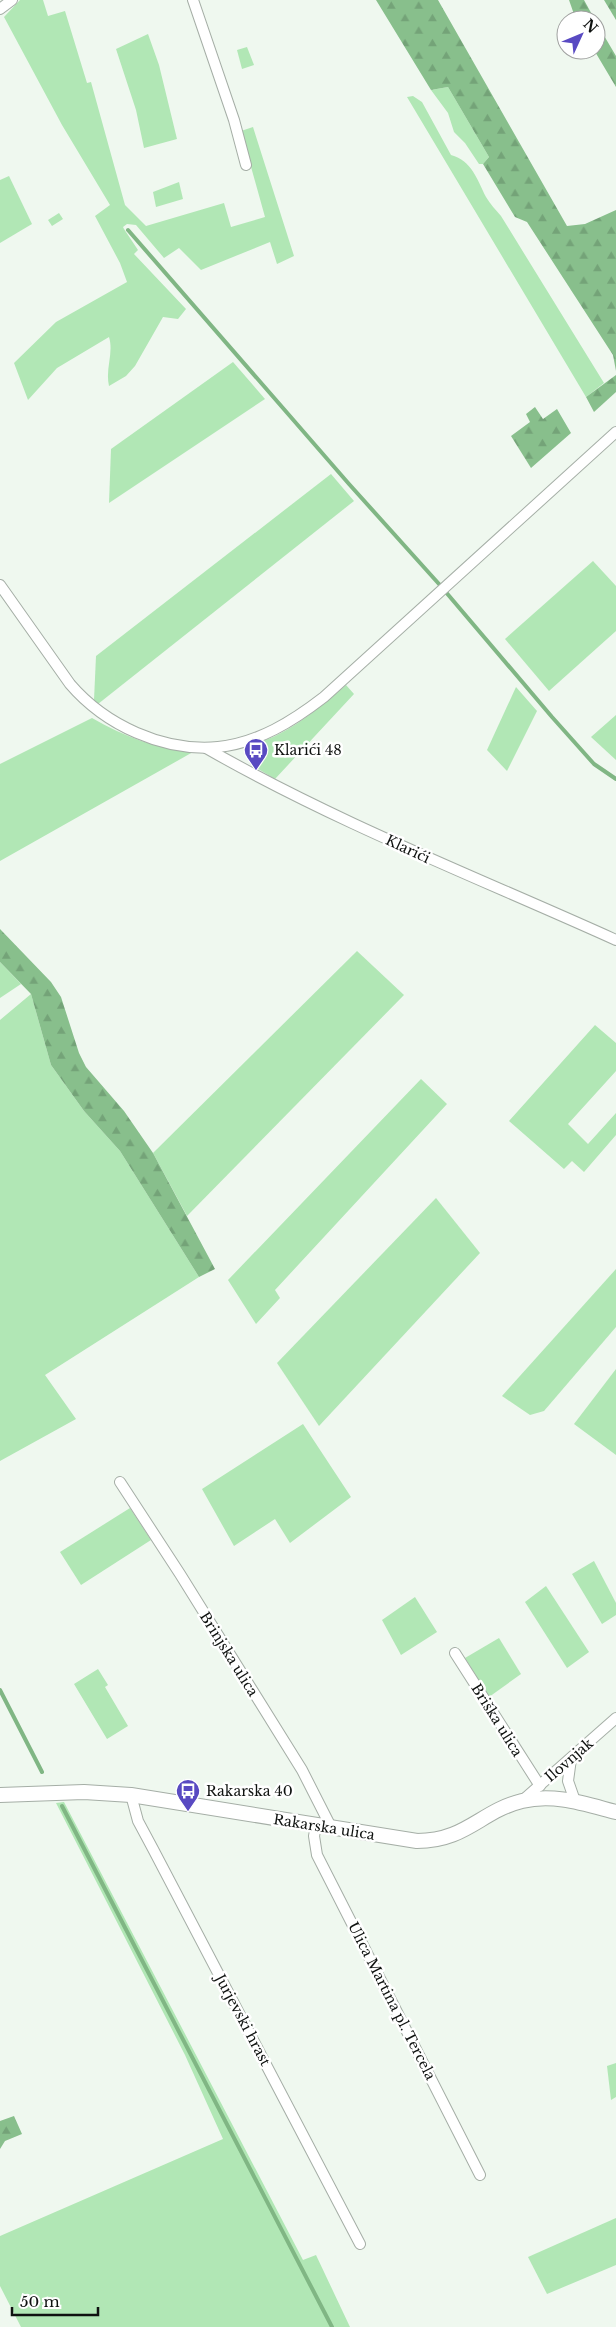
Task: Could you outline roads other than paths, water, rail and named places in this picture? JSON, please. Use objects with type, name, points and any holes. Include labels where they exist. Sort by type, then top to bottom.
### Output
[{"type":"main road","name":"Rakarska ulica","points":[[0,1795],[84,1792],[131,1795],[332,1829],[417,1841],[433,1841],[455,1835],[521,1802],[545,1798],[576,1801],[616,1812]]},
{"type":"street","points":[[0,9],[12,0]]},
{"type":"street","points":[[192,0],[234,120],[246,165]]},
{"type":"street","points":[[0,585],[70,684],[96,710],[107,718],[140,735],[205,747],[241,742],[284,725],[324,697],[616,432]]},
{"type":"street","name":"Klarići","points":[[205,747],[304,800],[431,859],[616,940]]},
{"type":"street","name":"Brinjska ulica","points":[[120,1482],[180,1574],[297,1762],[332,1829]]},
{"type":"street","name":"Briška ulica","points":[[455,1653],[540,1786]]},
{"type":"street","name":"Ilovnjak","points":[[521,1802],[616,1718]]},
{"type":"street","points":[[571,1759],[568,1781],[576,1801]]},
{"type":"street","name":"Jurjevski hrast","points":[[131,1795],[138,1821],[360,2244]]},
{"type":"street","name":"Ulica Martina pl. Tercela","points":[[316,1826],[314,1836],[318,1855],[480,2175]]},
{"type":"waterway","points":[[128,230],[349,484],[439,584],[552,717],[594,764],[616,779]]},
{"type":"waterway","points":[[0,1690],[42,1772]]},
{"type":"waterway","points":[[62,1806],[332,2327]]},
{"type":"place","name":"Klarići 48","points":[[256,771]]},
{"type":"place","name":"Rakarska 40","points":[[188,1812]]}]
